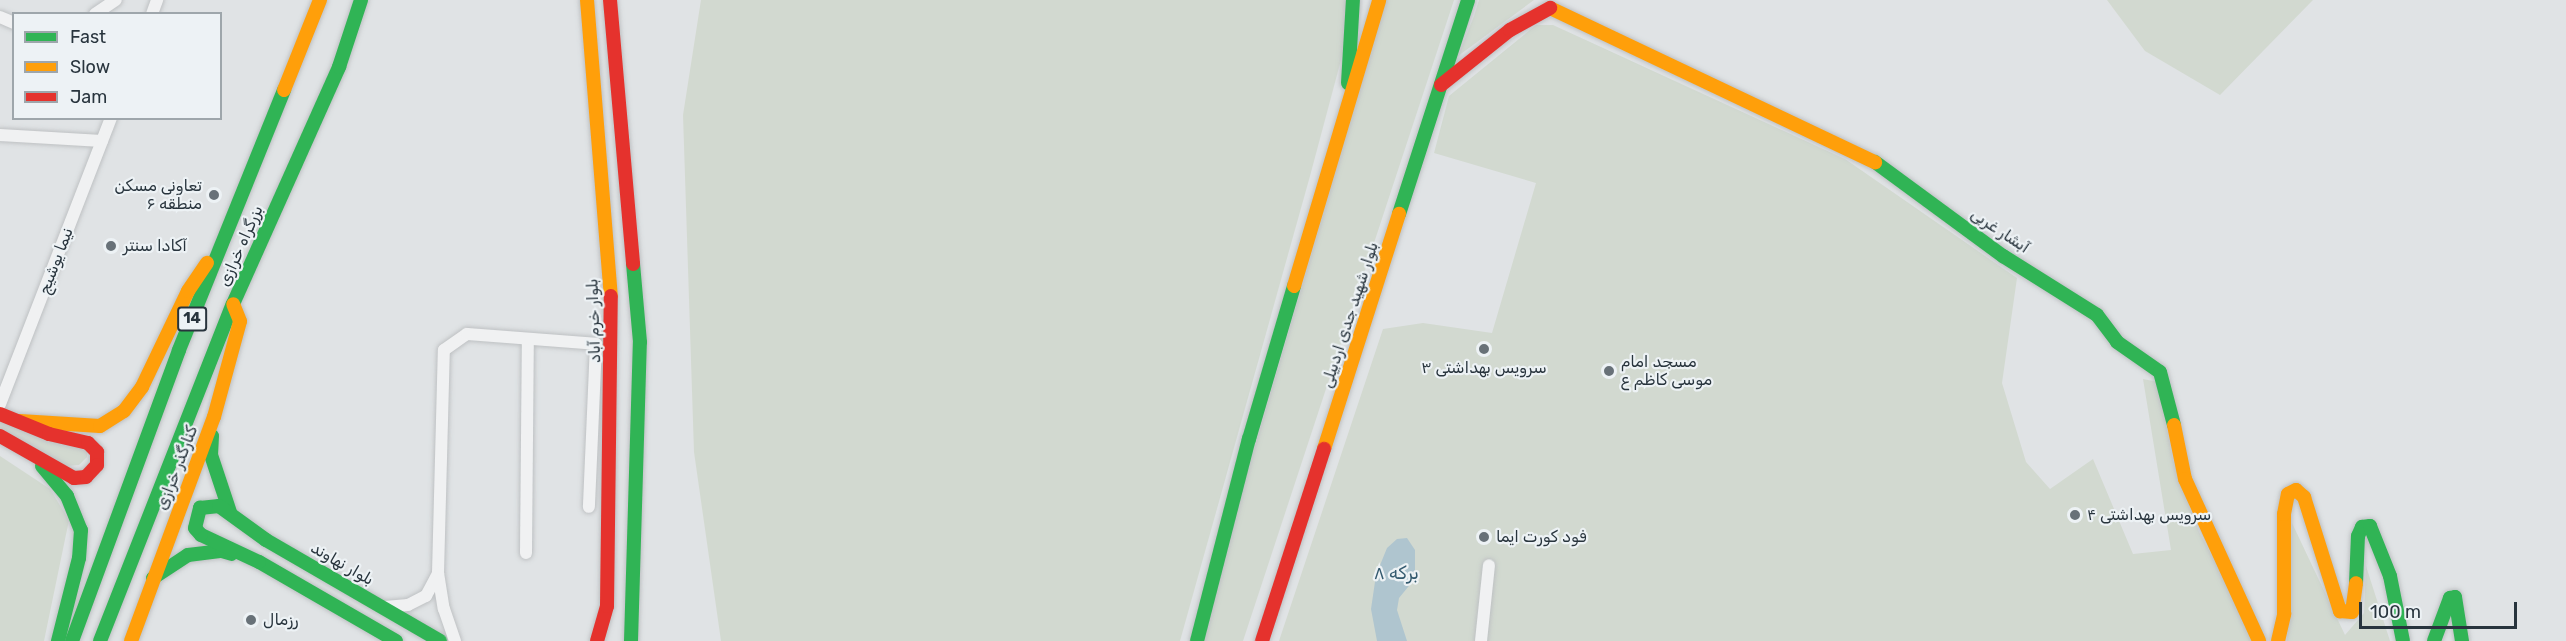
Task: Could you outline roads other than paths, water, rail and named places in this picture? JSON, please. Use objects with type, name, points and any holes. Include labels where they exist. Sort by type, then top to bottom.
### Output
[{"type":"main road","name":"بزرگراه خرازی","points":[[72,641],[179,350],[320,0]]},
{"type":"main road","name":"بزرگراه خرازی","points":[[100,641],[233,304],[339,68],[361,0]]},
{"type":"main road","points":[[339,68],[375,0]]},
{"type":"main road","name":"بلوار خرم آباد","points":[[587,0],[612,345],[607,606],[597,641]]},
{"type":"main road","points":[[610,0],[640,342],[631,641]]},
{"type":"main road","points":[[1346,110],[1353,0]]},
{"type":"main road","points":[[1367,42],[1371,0]]},
{"type":"main road","points":[[1197,641],[1249,440],[1379,0]]},
{"type":"main road","name":"بلوار شهید جدی اردبیلی","points":[[1262,641],[1468,0]]},
{"type":"main road","points":[[1440,86],[1510,30],[1551,4]]},
{"type":"main road","name":"آبشار غربی","points":[[1551,4],[1865,154],[2003,256],[2097,315],[2117,342],[2160,372],[2165,381],[2184,479],[2259,641]]},
{"type":"main road","points":[[20,421],[70,427],[100,426],[124,411],[142,387],[188,291],[226,235]]},
{"type":"main road","name":"کنارگذر خرازی","points":[[131,641],[214,417],[240,321],[233,304]]},
{"type":"main road","points":[[0,414],[49,434],[88,444],[99,458],[95,470],[80,478],[33,456],[0,436]]},
{"type":"main road","points":[[214,417],[211,455],[231,512]]},
{"type":"main road","points":[[33,456],[67,496],[81,530],[79,558],[58,641]]},
{"type":"main road","points":[[2278,641],[2284,614],[2283,514],[2288,494],[2296,490],[2304,497],[2340,611],[2352,612],[2356,598],[2358,537],[2362,527],[2370,526],[2390,576],[2403,641]]},
{"type":"main road","points":[[231,512],[219,506],[200,508],[195,517],[195,528],[396,641]]},
{"type":"main road","name":"بلوار نهاوند","points":[[231,512],[266,540],[386,607],[440,641]]},
{"type":"main road","points":[[153,578],[188,555],[222,552],[258,562]]},
{"type":"main road","points":[[2434,641],[2450,598],[2455,597],[2462,641]]},
{"type":"street","points":[[95,12],[116,0]]},
{"type":"street","name":"نیما یوشیج","points":[[0,404],[5,376],[110,120]]},
{"type":"street","points":[[0,135],[102,141]]},
{"type":"street","points":[[455,641],[444,609],[438,573],[444,350],[467,334],[612,345]]},
{"type":"street","points":[[526,553],[528,339]]},
{"type":"street","points":[[589,507],[596,344]]},
{"type":"street","points":[[592,436],[610,438]]},
{"type":"street","points":[[1480,641],[1489,565]]},
{"type":"street","points":[[386,607],[408,605],[426,596],[438,573]]},
{"type":"water","name":"برکه ۸","points":[[1407,538],[1415,550],[1415,570],[1413,581],[1399,598],[1397,610],[1407,641],[1377,641],[1371,609],[1376,575],[1387,548],[1397,539]]},
{"type":"place","name":"تعاونی مسکن منطقه ۶","points":[[214,195]]},
{"type":"place","name":"آکادا سنتر","points":[[111,246]]},
{"type":"place","name":"سرویس بهداشتی ۳","points":[[1484,349]]},
{"type":"place","name":"مسجد امام موسی کاظم ع","points":[[1609,371]]},
{"type":"place","name":"سرویس بهداشتی ۴","points":[[2075,515]]},
{"type":"place","name":"فود کورت ایما","points":[[1484,537]]},
{"type":"place","name":"رزمال","points":[[251,620]]}]
